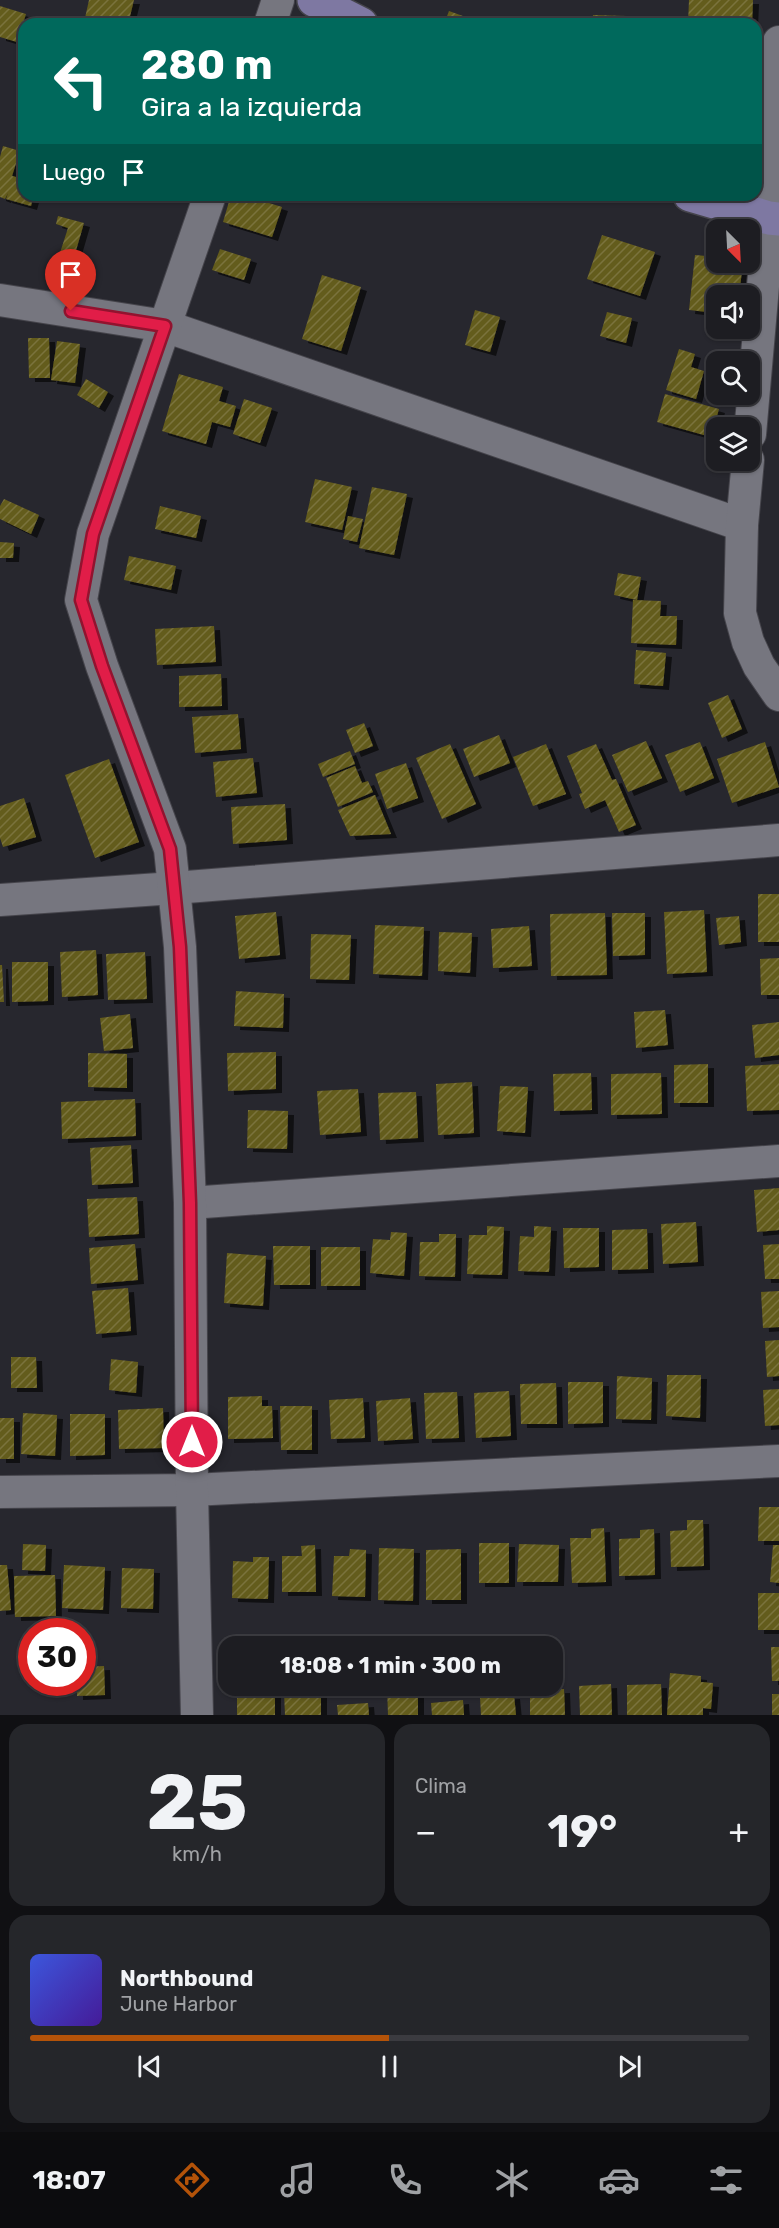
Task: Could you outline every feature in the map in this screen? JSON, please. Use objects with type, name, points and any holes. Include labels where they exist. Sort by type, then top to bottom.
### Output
[{"type":"main road","points":[[315,0],[350,18]]},
{"type":"main road","points":[[712,201],[774,218]]},
{"type":"street","points":[[272,18],[278,0]]},
{"type":"street","points":[[752,417],[774,218],[779,42]]},
{"type":"street","points":[[196,1715],[190,1203],[180,947],[170,849],[102,666],[81,600],[93,534],[208,201]]},
{"type":"street","points":[[0,300],[165,326],[742,525]]},
{"type":"street","points":[[747,471],[742,525],[740,613],[748,642],[759,666],[779,695]]},
{"type":"street","points":[[0,900],[779,840]]},
{"type":"street","points":[[190,1203],[779,1161]]},
{"type":"street","points":[[0,1492],[192,1490],[779,1461]]},
{"type":"building","points":[[89,0],[134,0],[130,18],[85,18]]},
{"type":"building","points":[[689,0],[753,0],[752,18],[688,18]]},
{"type":"building","points":[[0,6],[26,14],[25,18],[18,18],[17,42],[0,37]]},
{"type":"building","points":[[449,11],[468,18],[446,18]]},
{"type":"building","points":[[593,15],[627,16],[627,18],[593,18]]},
{"type":"building","points":[[3,146],[18,150],[12,176],[18,178],[18,201],[32,201],[31,206],[6,199],[8,193],[5,199],[0,197],[0,157]]},
{"type":"building","points":[[229,201],[262,201],[282,207],[272,237],[223,222]]},
{"type":"building","points":[[58,216],[84,223],[72,264],[58,259],[68,228],[56,224]]},
{"type":"building","points":[[602,235],[655,252],[640,296],[587,279]]},
{"type":"building","points":[[220,249],[251,259],[244,280],[212,270]]},
{"type":"building","points":[[695,255],[706,256],[706,273],[742,273],[740,285],[706,285],[706,312],[689,310]]},
{"type":"building","points":[[322,275],[361,287],[341,351],[302,339]]},
{"type":"building","points":[[475,310],[500,317],[490,352],[465,345]]},
{"type":"building","points":[[607,312],[632,318],[626,343],[600,336]]},
{"type":"building","points":[[28,338],[49,338],[50,378],[29,378]]},
{"type":"building","points":[[57,341],[80,344],[75,383],[51,380]]},
{"type":"building","points":[[679,349],[695,354],[691,367],[704,371],[696,399],[666,390]]},
{"type":"building","points":[[179,374],[223,387],[219,401],[236,406],[230,427],[212,422],[206,444],[162,431]]},
{"type":"building","points":[[86,379],[108,392],[99,408],[77,395]]},
{"type":"building","points":[[665,394],[719,409],[717,417],[706,417],[706,436],[657,422]]},
{"type":"building","points":[[244,399],[272,408],[260,443],[233,434]]},
{"type":"building","points":[[315,479],[352,487],[342,530],[305,522]]},
{"type":"building","points":[[372,487],[407,494],[394,555],[359,548]]},
{"type":"building","points":[[4,499],[39,515],[31,534],[0,519],[0,506]]},
{"type":"building","points":[[160,506],[201,516],[196,538],[155,529]]},
{"type":"building","points":[[348,516],[363,519],[357,542],[343,539]]},
{"type":"building","points":[[0,542],[14,543],[13,558],[0,558]]},
{"type":"building","points":[[129,556],[176,566],[171,590],[124,580]]},
{"type":"building","points":[[618,573],[641,577],[637,600],[614,595]]},
{"type":"building","points":[[633,600],[661,601],[660,616],[677,616],[676,645],[631,643]]},
{"type":"building","points":[[214,626],[216,662],[157,665],[155,629]]},
{"type":"building","points":[[636,650],[666,653],[663,686],[634,684]]},
{"type":"building","points":[[221,674],[222,706],[179,707],[179,676]]},
{"type":"building","points":[[728,695],[742,729],[722,738],[708,703]]},
{"type":"building","points":[[238,714],[241,749],[195,753],[192,717]]},
{"type":"building","points":[[364,723],[373,746],[355,753],[346,730]]},
{"type":"building","points":[[499,735],[510,763],[474,777],[463,749]]},
{"type":"building","points":[[646,741],[662,778],[628,792],[612,755]]},
{"type":"building","points":[[700,742],[714,778],[680,792],[665,755]]},
{"type":"building","points":[[765,742],[779,787],[732,803],[717,759]]},
{"type":"building","points":[[450,744],[476,804],[442,819],[416,758]]},
{"type":"building","points":[[546,744],[566,794],[533,806],[513,757]]},
{"type":"building","points":[[596,744],[612,780],[616,779],[636,825],[619,832],[605,800],[585,809],[579,794],[582,793],[567,756]]},
{"type":"building","points":[[350,751],[355,764],[323,777],[318,764]]},
{"type":"building","points":[[253,758],[257,793],[216,797],[213,762]]},
{"type":"building","points":[[109,759],[139,842],[95,858],[65,775]]},
{"type":"building","points":[[406,763],[418,798],[387,809],[375,774]]},
{"type":"building","points":[[355,766],[362,783],[368,781],[373,792],[338,807],[326,778]]},
{"type":"building","points":[[375,795],[391,834],[350,836],[338,810]]},
{"type":"building","points":[[24,798],[36,837],[3,847],[0,838],[0,806]]},
{"type":"building","points":[[285,804],[287,840],[233,844],[231,807]]},
{"type":"building","points":[[758,894],[779,894],[779,942],[758,942]]},
{"type":"building","points":[[704,910],[707,972],[667,974],[664,912]]},
{"type":"building","points":[[276,912],[280,955],[239,959],[235,916]]},
{"type":"building","points":[[605,913],[607,975],[551,976],[550,914]]},
{"type":"building","points":[[612,913],[645,913],[645,955],[613,956]]},
{"type":"building","points":[[739,916],[741,942],[719,945],[716,918]]},
{"type":"building","points":[[375,925],[424,927],[422,976],[373,974]]},
{"type":"building","points":[[529,926],[532,966],[493,968],[491,929]]},
{"type":"building","points":[[439,932],[472,933],[470,973],[438,971]]},
{"type":"building","points":[[311,934],[351,935],[349,980],[310,979]]},
{"type":"building","points":[[96,950],[98,995],[62,997],[60,952]]},
{"type":"building","points":[[145,952],[147,999],[108,1000],[106,954]]},
{"type":"building","points":[[779,958],[779,995],[761,995],[760,959]]},
{"type":"building","points":[[12,962],[48,962],[48,1001],[12,1002]]},
{"type":"building","points":[[0,965],[2,965],[4,1002],[0,1002]]},
{"type":"building","points":[[236,991],[284,994],[283,1028],[234,1026]]},
{"type":"building","points":[[665,1010],[668,1045],[636,1048],[634,1012]]},
{"type":"building","points":[[130,1014],[133,1048],[104,1051],[100,1018]]},
{"type":"building","points":[[779,1022],[779,1055],[755,1058],[752,1025]]},
{"type":"building","points":[[276,1052],[276,1089],[228,1091],[227,1053]]},
{"type":"building","points":[[88,1053],[127,1054],[127,1088],[88,1087]]},
{"type":"building","points":[[708,1064],[708,1103],[674,1103],[674,1065]]},
{"type":"building","points":[[779,1064],[779,1110],[747,1111],[745,1066]]},
{"type":"building","points":[[591,1073],[592,1110],[554,1111],[553,1074]]},
{"type":"building","points":[[661,1073],[662,1114],[611,1115],[611,1074]]},
{"type":"building","points":[[472,1082],[474,1133],[438,1135],[436,1084]]},
{"type":"building","points":[[500,1086],[528,1087],[525,1133],[497,1131]]},
{"type":"building","points":[[358,1089],[361,1132],[320,1135],[317,1091]]},
{"type":"building","points":[[416,1092],[418,1138],[380,1140],[378,1093]]},
{"type":"building","points":[[135,1099],[136,1136],[62,1139],[61,1102]]},
{"type":"building","points":[[248,1110],[288,1111],[287,1149],[247,1148]]},
{"type":"building","points":[[131,1145],[133,1183],[92,1185],[90,1148]]},
{"type":"building","points":[[779,1188],[779,1230],[757,1232],[754,1190]]},
{"type":"building","points":[[137,1197],[139,1234],[89,1237],[87,1199]]},
{"type":"building","points":[[696,1222],[698,1262],[663,1264],[661,1224]]},
{"type":"building","points":[[487,1226],[504,1227],[502,1275],[467,1274],[469,1235],[487,1235]]},
{"type":"building","points":[[534,1226],[551,1227],[549,1272],[518,1271],[520,1236],[534,1237]]},
{"type":"building","points":[[563,1228],[599,1228],[599,1267],[564,1268]]},
{"type":"building","points":[[647,1229],[648,1269],[612,1270],[612,1230]]},
{"type":"building","points":[[391,1232],[407,1233],[404,1276],[370,1273],[373,1239],[390,1240]]},
{"type":"building","points":[[439,1234],[456,1234],[455,1277],[419,1276],[420,1242],[439,1242]]},
{"type":"building","points":[[135,1244],[138,1280],[91,1284],[89,1248]]},
{"type":"building","points":[[779,1244],[779,1279],[765,1279],[763,1245]]},
{"type":"building","points":[[273,1246],[310,1246],[310,1285],[274,1285]]},
{"type":"building","points":[[321,1247],[360,1247],[360,1286],[321,1286]]},
{"type":"building","points":[[227,1253],[266,1256],[263,1306],[224,1303]]},
{"type":"building","points":[[128,1288],[131,1331],[96,1334],[92,1291]]},
{"type":"building","points":[[779,1291],[779,1327],[763,1328],[761,1292]]},
{"type":"building","points":[[779,1340],[779,1376],[767,1377],[765,1341]]},
{"type":"building","points":[[11,1357],[36,1357],[37,1388],[11,1388]]},
{"type":"building","points":[[111,1359],[138,1362],[136,1393],[109,1390]]},
{"type":"building","points":[[667,1375],[701,1375],[700,1418],[666,1416]]},
{"type":"building","points":[[617,1376],[652,1378],[651,1420],[616,1419]]},
{"type":"building","points":[[568,1382],[603,1382],[603,1423],[568,1424]]},
{"type":"building","points":[[556,1383],[557,1424],[521,1424],[520,1384]]},
{"type":"building","points":[[779,1389],[779,1425],[765,1426],[763,1390]]},
{"type":"building","points":[[509,1391],[511,1436],[476,1438],[474,1393]]},
{"type":"building","points":[[457,1392],[459,1438],[426,1439],[424,1393]]},
{"type":"building","points":[[262,1396],[262,1406],[272,1406],[273,1438],[228,1439],[228,1397]]},
{"type":"building","points":[[363,1398],[365,1438],[331,1439],[329,1400]]},
{"type":"building","points":[[410,1398],[413,1439],[378,1441],[376,1401]]},
{"type":"building","points":[[280,1406],[312,1406],[312,1450],[281,1450]]},
{"type":"building","points":[[163,1408],[164,1448],[119,1449],[118,1410]]},
{"type":"building","points":[[23,1413],[57,1415],[55,1456],[21,1454]]},
{"type":"building","points":[[70,1414],[105,1414],[105,1455],[70,1456]]},
{"type":"building","points":[[0,1418],[14,1418],[14,1459],[0,1459]]},
{"type":"building","points":[[759,1507],[779,1507],[779,1541],[758,1541]]},
{"type":"building","points":[[687,1520],[703,1520],[704,1566],[671,1567],[670,1531],[687,1530]]},
{"type":"building","points":[[604,1528],[606,1582],[572,1583],[570,1538],[591,1538],[591,1529]]},
{"type":"building","points":[[654,1529],[655,1575],[619,1576],[619,1539],[640,1538],[640,1530]]},
{"type":"building","points":[[479,1543],[509,1543],[509,1583],[479,1583]]},
{"type":"building","points":[[23,1544],[46,1545],[45,1571],[22,1570]]},
{"type":"building","points":[[519,1544],[559,1545],[558,1582],[517,1582]]},
{"type":"building","points":[[315,1545],[316,1592],[282,1592],[282,1556],[302,1556],[301,1546]]},
{"type":"building","points":[[773,1545],[779,1545],[779,1583],[770,1582]]},
{"type":"building","points":[[379,1548],[414,1549],[413,1601],[378,1600]]},
{"type":"building","points":[[350,1549],[366,1550],[365,1597],[332,1596],[334,1556],[349,1556]]},
{"type":"building","points":[[461,1549],[461,1600],[426,1600],[426,1550]]},
{"type":"building","points":[[253,1557],[269,1557],[268,1599],[232,1598],[233,1561],[253,1562]]},
{"type":"building","points":[[0,1565],[7,1565],[11,1610],[0,1611]]},
{"type":"building","points":[[64,1565],[105,1567],[103,1610],[62,1608]]},
{"type":"building","points":[[122,1568],[154,1569],[153,1609],[121,1608]]},
{"type":"building","points":[[55,1575],[56,1616],[15,1617],[14,1576]]},
{"type":"building","points":[[758,1593],[779,1593],[779,1630],[758,1630]]},
{"type":"building","points":[[771,1647],[779,1647],[779,1681],[772,1681]]},
{"type":"building","points":[[96,1666],[104,1666],[105,1695],[96,1695]]},
{"type":"building","points":[[670,1673],[701,1676],[701,1682],[713,1683],[711,1709],[703,1708],[703,1715],[667,1715]]},
{"type":"building","points":[[611,1684],[612,1715],[580,1715],[579,1686]]},
{"type":"building","points":[[661,1684],[662,1715],[627,1715],[627,1685]]},
{"type":"building","points":[[563,1689],[565,1715],[530,1715],[530,1696],[563,1696]]},
{"type":"building","points":[[772,1694],[779,1694],[779,1715],[772,1715]]},
{"type":"building","points":[[237,1696],[275,1696],[275,1715],[237,1715]]},
{"type":"building","points":[[284,1696],[321,1696],[321,1715],[285,1715]]},
{"type":"building","points":[[387,1696],[418,1696],[418,1715],[388,1715]]},
{"type":"building","points":[[514,1696],[516,1715],[481,1715],[480,1697]]},
{"type":"building","points":[[463,1700],[464,1715],[432,1715],[431,1703]]},
{"type":"building","points":[[368,1703],[369,1715],[338,1715],[337,1705]]},
{"type":"route","points":[[71,311],[165,326],[93,534],[81,600],[102,666],[170,849],[180,947],[190,1203],[192,1442]]}]
